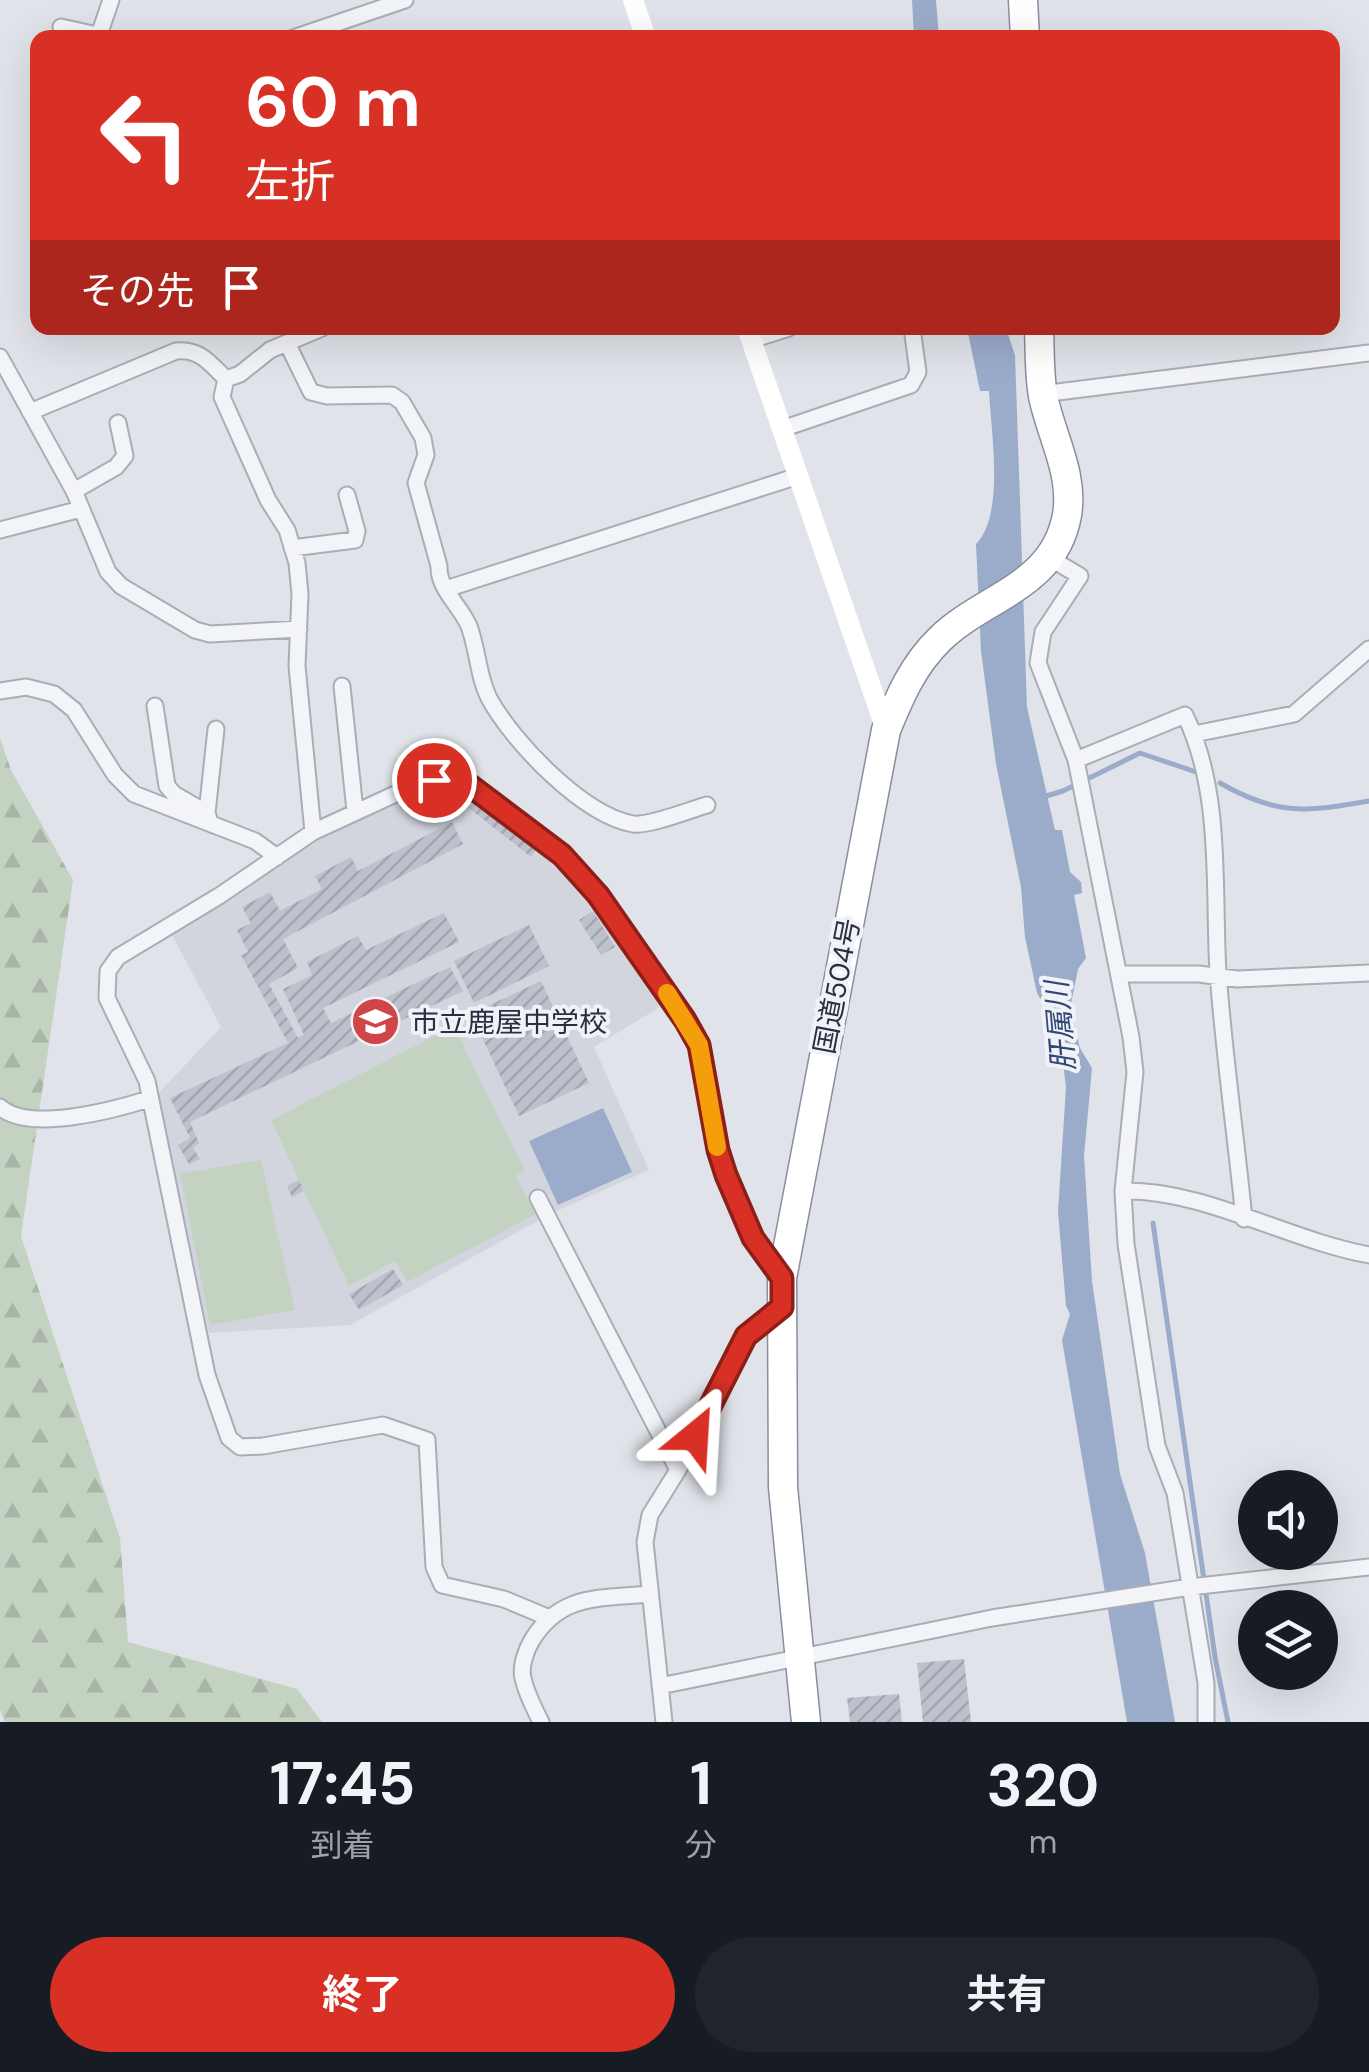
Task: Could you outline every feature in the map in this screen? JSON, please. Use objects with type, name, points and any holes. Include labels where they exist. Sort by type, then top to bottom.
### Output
[{"type":"highway","points":[[1023,0],[1025,30]]},
{"type":"highway","name":"国道504号","points":[[806,1722],[784,1487],[782,1278],[886,730],[906,682],[942,636],[1030,580],[1048,556],[1067,516],[1068,480],[1042,394],[1039,335]]},
{"type":"street","points":[[99,30],[111,0]]},
{"type":"street","points":[[316,30],[405,0]]},
{"type":"street","points":[[634,0],[643,30]]},
{"type":"street","points":[[348,19],[352,30]]},
{"type":"street","points":[[61,26],[75,30]]},
{"type":"street","points":[[280,335],[312,392],[327,396],[392,395],[402,402],[423,438],[426,454],[416,483],[440,566],[439,577],[468,624],[489,698],[516,736],[573,794],[615,818],[636,824],[707,805]]},
{"type":"street","points":[[226,379],[305,335]]},
{"type":"street","points":[[749,335],[886,730]]},
{"type":"street","points":[[782,429],[911,386],[918,372],[913,335]]},
{"type":"street","points":[[30,412],[176,351],[190,350],[201,355],[226,379]]},
{"type":"street","points":[[1042,394],[1369,352]]},
{"type":"street","points":[[0,357],[74,491],[108,572],[121,586],[195,630],[210,634],[299,629]]},
{"type":"street","points":[[226,379],[222,398],[268,500],[287,530],[292,548],[300,594],[297,666],[313,832]]},
{"type":"street","points":[[74,491],[116,467],[126,456],[118,423]]},
{"type":"street","points":[[446,589],[798,476]]},
{"type":"street","points":[[292,548],[355,540],[358,531],[347,495]]},
{"type":"street","points":[[0,530],[81,509]]},
{"type":"street","points":[[1048,556],[1080,576],[1043,632],[1038,663],[1076,760],[1136,1072],[1123,1191],[1126,1244],[1157,1446],[1176,1494],[1182,1589],[1206,1683],[1206,1722]]},
{"type":"street","points":[[1194,734],[1294,714],[1369,649]]},
{"type":"street","points":[[342,686],[355,811]]},
{"type":"street","points":[[0,691],[26,687],[54,694],[74,710],[115,774],[134,794],[209,818]]},
{"type":"street","points":[[156,706],[167,786],[209,818],[278,857]]},
{"type":"street","points":[[1076,760],[1185,715],[1194,734],[1208,778],[1218,976],[1244,1219]]},
{"type":"street","points":[[209,818],[216,730]]},
{"type":"street","points":[[546,1617],[504,1600],[442,1586],[434,1567],[428,1440],[384,1425],[263,1446],[240,1447],[229,1438],[207,1375],[146,1081],[107,998],[108,971],[118,957],[313,832],[434,780],[464,781],[574,868],[619,923],[699,1045],[718,1150],[734,1200],[753,1238],[782,1278]]},
{"type":"street","points":[[1119,974],[1237,979],[1369,972]]},
{"type":"street","points":[[0,1108],[22,1119],[106,1112],[149,1099]]},
{"type":"street","points":[[1123,1191],[1174,1194],[1316,1243],[1369,1255]]},
{"type":"street","points":[[538,1198],[678,1470]]},
{"type":"street","points":[[664,1722],[645,1542],[650,1515],[678,1470],[746,1336],[782,1307]]},
{"type":"street","points":[[660,1686],[992,1618],[1182,1589],[1369,1568]]},
{"type":"street","points":[[540,1722],[521,1674],[528,1646],[546,1617],[564,1606],[588,1600],[650,1594]]},
{"type":"shaded area","points":[[451,788],[557,866],[589,895],[660,1007],[594,1047],[649,1170],[554,1212],[350,1325],[209,1333],[155,1097],[221,1027],[172,935],[320,837],[416,792]]},
{"type":"green space","points":[[0,738],[11,770],[73,880],[21,1236],[120,1538],[128,1642],[297,1689],[322,1722],[5,1722],[0,1710]]},
{"type":"green space","points":[[454,1026],[525,1171],[515,1176],[536,1214],[407,1282],[395,1261],[349,1286],[271,1120]]},
{"type":"green space","points":[[261,1160],[295,1310],[210,1325],[180,1174]]},
{"type":"water","points":[[912,0],[936,0],[938,30],[914,30]]},
{"type":"water","name":"肝属川","points":[[968,335],[1008,335],[1015,355],[1027,707],[1055,830],[1062,830],[1070,872],[1081,882],[1082,893],[1074,895],[1086,958],[1078,969],[1070,1009],[1080,1048],[1092,1068],[1084,1156],[1092,1281],[1120,1474],[1145,1553],[1175,1722],[1127,1722],[1062,1340],[1070,1314],[1066,1306],[1058,1212],[1066,1087],[1059,1031],[1037,993],[1025,937],[1021,887],[996,764],[981,651],[976,544],[991,513],[993,449],[989,391],[980,391]]},
{"type":"water","points":[[603,1108],[632,1172],[558,1205],[529,1141]]},
{"type":"building","points":[[476,800],[537,848],[531,857],[469,808]]},
{"type":"building","points":[[452,822],[463,844],[283,939],[298,968],[269,984],[298,1038],[304,1035],[283,989],[312,975],[307,962],[358,936],[366,950],[444,913],[459,942],[323,1008],[331,1023],[450,967],[463,991],[190,1122],[199,1143],[193,1148],[200,1159],[189,1164],[178,1145],[190,1138],[170,1098],[288,1043],[241,955],[248,952],[237,930],[251,923],[242,907],[270,892],[280,911],[322,889],[315,876],[351,857],[358,871]]},
{"type":"building","points":[[593,911],[615,947],[601,955],[579,920]]},
{"type":"building","points":[[529,925],[549,966],[474,1003],[454,961]]},
{"type":"building","points":[[541,981],[589,1083],[519,1116],[471,1014]]},
{"type":"building","points":[[299,1180],[304,1191],[292,1197],[287,1186]]},
{"type":"building","points":[[393,1269],[403,1285],[359,1310],[349,1294]]},
{"type":"building","points":[[964,1659],[971,1722],[923,1722],[917,1663]]},
{"type":"building","points":[[899,1694],[902,1722],[850,1722],[847,1698]]},
{"type":"waterway","points":[[1043,797],[1140,753],[1196,772]]},
{"type":"waterway","points":[[1220,783],[1259,801],[1293,809],[1369,801]]},
{"type":"waterway","points":[[1153,1223],[1215,1657],[1228,1722]]},
{"type":"slow traffic","points":[[667,993],[699,1045],[717,1147]]},
{"type":"place","name":"市立鹿屋中学校","points":[[376,1022]]},
{"type":"route","points":[[434,780],[464,781],[562,855],[619,923],[699,1045],[718,1150],[734,1200],[753,1238],[782,1278],[782,1307],[746,1336],[695,1436]]}]
